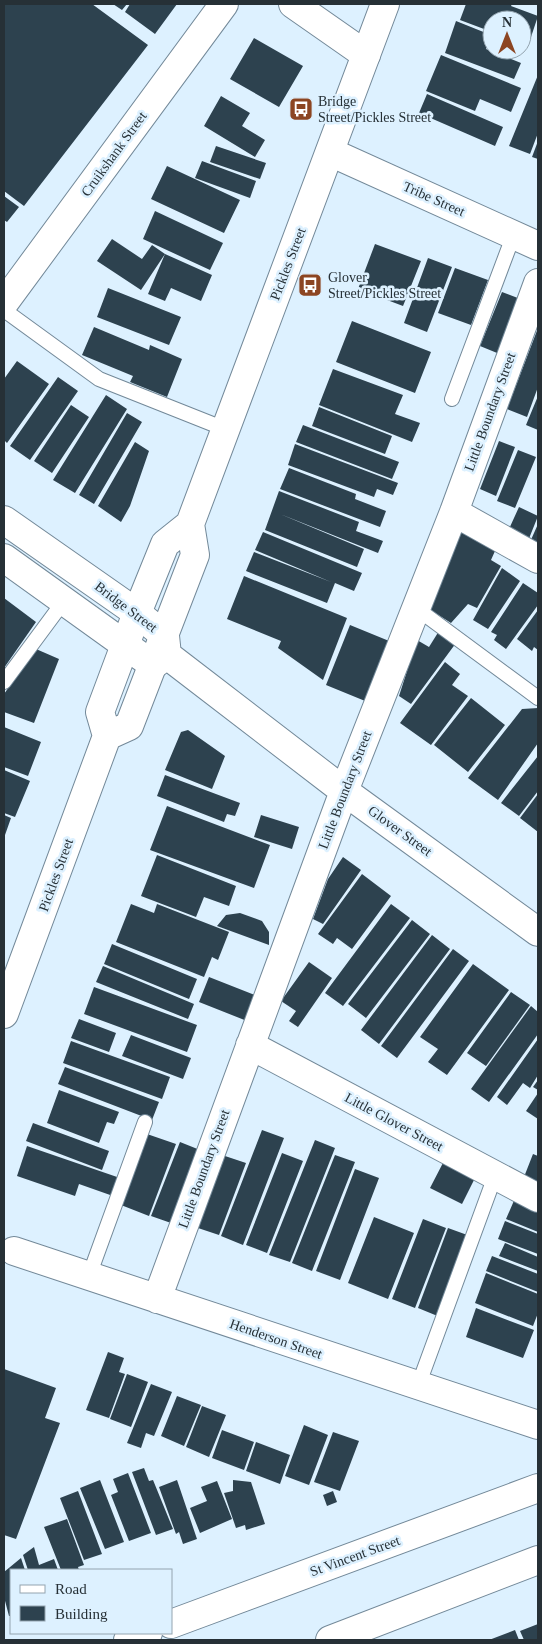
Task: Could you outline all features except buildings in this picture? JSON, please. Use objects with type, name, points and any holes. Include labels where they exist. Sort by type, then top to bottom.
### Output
[{"type":"street","name":"Cruikshank Street","points":[[4,303],[224,4]]},
{"type":"street","points":[[293,4],[366,55]]},
{"type":"street","name":"Pickles Street","points":[[4,1014],[107,736],[129,726],[162,652],[195,555],[190,524],[385,4]]},
{"type":"street","name":"Tribe Street","points":[[330,152],[538,246]]},
{"type":"street","name":"Little Boundary Street","points":[[156,1299],[344,791],[454,512],[538,283]]},
{"type":"street","points":[[454,512],[538,559]]},
{"type":"street","name":"Bridge Street","points":[[4,520],[137,613],[162,652]]},
{"type":"street","points":[[107,736],[100,712],[164,544],[190,524]]},
{"type":"street","points":[[4,558],[125,645],[162,652]]},
{"type":"street","name":"Glover Street","points":[[162,652],[344,791],[538,932]]},
{"type":"street","name":"Little Glover Street","points":[[250,1045],[538,1198]]},
{"type":"street","name":"Henderson Street","points":[[14,1251],[538,1425]]},
{"type":"street","name":"St Vincent Street","points":[[172,1624],[538,1488]]},
{"type":"street","points":[[330,1640],[538,1560]]},
{"type":"street","points":[[128,1640],[145,1634]]},
{"type":"lane","points":[[452,399],[514,234]]},
{"type":"lane","points":[[4,310],[99,379],[225,430]]},
{"type":"lane","points":[[4,682],[64,601]]},
{"type":"lane","points":[[416,608],[437,626],[538,698]]},
{"type":"lane","points":[[89,1276],[144,1122]]},
{"type":"lane","points":[[418,1386],[495,1176]]},
{"type":"place","name":"Bridge Street/Pickles Street","points":[[301,109]]},
{"type":"place","name":"Glover Street/Pickles Street","points":[[310,285]]}]
